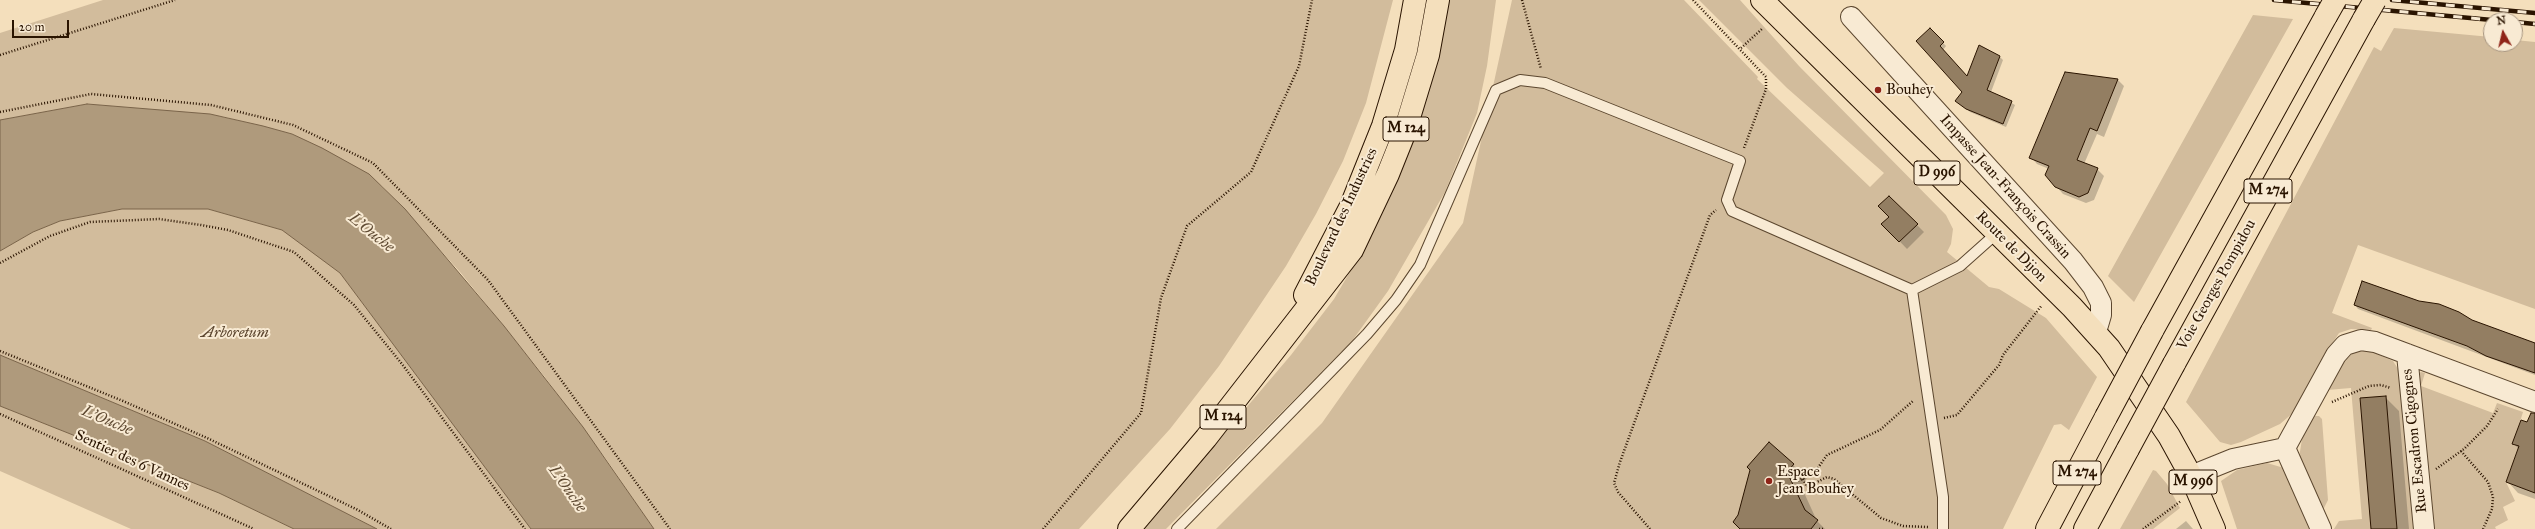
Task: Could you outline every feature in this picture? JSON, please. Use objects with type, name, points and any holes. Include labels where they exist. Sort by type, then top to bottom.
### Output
[{"type":"main road","name":"Boulevard des Industries","points":[[1283,339],[1368,167],[1396,89],[1415,0]]},
{"type":"main road","name":"Boulevard des Industries","points":[[1129,529],[1158,492],[1206,438],[1352,250],[1370,214],[1404,134],[1428,55],[1438,0]]},
{"type":"main road","name":"Route de Dijon","points":[[1762,0],[2096,332],[2136,384],[2169,436],[2191,476],[2214,529]]},
{"type":"main road","name":"Voie Georges Pompidou","points":[[2085,529],[2174,364],[2375,0]]},
{"type":"main road","name":"M 274","points":[[2047,529],[2152,331],[2331,8]]},
{"type":"main road","name":"Boulevard des Industries","points":[[1118,529],[1158,492]]},
{"type":"street","name":"Impasse Jean-François Crassin","points":[[1851,17],[2073,261],[2093,287],[2102,303],[2096,332]]},
{"type":"street","points":[[2191,476],[2233,459],[2285,448],[2336,355],[2345,345],[2361,340],[2375,342],[2535,402]]},
{"type":"street","name":"Rue Escadron Cigognes","points":[[2407,354],[2424,529]]},
{"type":"street","points":[[2285,448],[2321,529]]},
{"type":"lane","points":[[1177,529],[1367,334],[1396,300],[1420,265],[1496,90],[1520,80],[1545,83],[1740,161],[1727,200],[1732,211],[1912,290]]},
{"type":"lane","points":[[1912,290],[1960,266],[1997,233]]},
{"type":"lane","points":[[1912,290],[1943,496],[1943,528]]},
{"type":"path","points":[[0,55],[175,0]]},
{"type":"path","points":[[1043,529],[1141,413],[1161,298],[1187,226],[1251,172],[1299,66],[1312,0]]},
{"type":"path","points":[[1522,0],[1545,83]]},
{"type":"path","points":[[1693,0],[1741,48],[1766,77],[1766,90],[1740,161]]},
{"type":"path","points":[[1741,48],[1769,23]]},
{"type":"path","points":[[0,112],[91,94],[211,105],[293,126],[373,163],[488,280],[670,529]]},
{"type":"path","points":[[1650,529],[1618,492],[1614,484],[1620,462],[1710,215],[1727,200]]},
{"type":"path","points":[[0,263],[50,236],[90,222],[159,219],[222,229],[294,252],[354,305],[402,364],[525,529]]},
{"type":"path","points":[[1932,421],[1957,415],[2000,365],[2003,355],[2046,300]]},
{"type":"path","points":[[0,351],[123,401],[207,438],[348,506],[391,529]]},
{"type":"path","points":[[2325,406],[2369,386],[2388,386],[2400,395],[2411,395]]},
{"type":"path","points":[[1798,481],[1815,472],[1827,455],[1880,430],[1927,390]]},
{"type":"path","points":[[2419,474],[2438,468],[2461,451],[2496,415],[2504,390]]},
{"type":"path","name":"Sentier des 6 Vannes","points":[[0,414],[254,529]]},
{"type":"path","points":[[2461,451],[2488,482],[2493,497],[2492,509],[2483,529]]},
{"type":"path","points":[[2143,529],[2187,497],[2191,476]]},
{"type":"path","points":[[1803,478],[1807,487],[1827,477],[1834,479],[1881,518],[1903,526],[1943,528]]},
{"type":"path","points":[[1819,529],[1824,529]]},
{"type":"green space","points":[[103,0],[1393,0],[1366,103],[1343,161],[1316,214],[1286,266],[1219,366],[1170,429],[1079,529],[654,529],[606,459],[544,376],[460,272],[382,186],[292,134],[225,117],[87,104],[0,120],[0,33]]},
{"type":"green space","points":[[1449,0],[1496,0],[1487,66],[1477,113],[1445,192],[1388,291],[1352,341],[1166,529],[1143,529],[1291,355],[1334,299],[1375,229],[1407,157],[1421,114],[1434,72]]},
{"type":"green space","points":[[1512,0],[1684,0],[1758,77],[1757,79],[1870,187],[1884,173],[1787,88],[1699,0],[1740,0],[1799,66],[1946,215],[1953,229],[1951,244],[1947,252],[1989,287],[1999,289],[2046,318],[2097,377],[2069,430],[2061,424],[2054,425],[2003,529],[1216,529],[1322,423],[1463,223]]},
{"type":"green space","points":[[2253,15],[2293,19],[2134,302],[2108,276]]},
{"type":"green space","points":[[2394,28],[2483,36],[2483,52],[2523,52],[2523,41],[2535,42],[2535,309],[2358,245],[2332,313],[2372,328],[2371,330],[2351,329],[2339,333],[2325,355],[2294,412],[2280,424],[2231,445],[2220,442],[2186,402],[2374,47],[2381,51]]},
{"type":"green space","name":"Arboretum","points":[[122,209],[208,209],[282,230],[314,252],[340,273],[531,529],[377,529],[205,441],[0,355],[0,251],[33,232],[60,221]]},
{"type":"green space","points":[[2368,350],[2393,361],[2400,372],[2415,529],[2334,529],[2339,521],[2362,519],[2351,388],[2327,390],[2346,358],[2355,352]]},
{"type":"green space","points":[[2419,373],[2425,373],[2421,386],[2493,413],[2497,403],[2523,412],[2513,444],[2519,446],[2506,482],[2515,501],[2503,507],[2508,520],[2495,527],[2496,529],[2430,529]]},
{"type":"green space","points":[[0,406],[219,493],[294,529],[131,529],[0,471]]},
{"type":"green space","points":[[2314,416],[2319,416],[2322,419],[2328,500],[2324,508],[2322,508],[2299,458],[2302,439]]},
{"type":"green space","points":[[2267,463],[2284,468],[2314,529],[2237,529],[2221,481],[2237,470]]},
{"type":"green space","points":[[2153,470],[2156,471],[2167,484],[2180,508],[2153,529],[2120,529]]},
{"type":"water","name":"L'Ouche","points":[[87,104],[210,114],[263,126],[292,134],[322,148],[369,174],[405,209],[504,326],[583,427],[654,529],[531,529],[340,273],[282,230],[208,209],[122,209],[60,221],[33,232],[0,251],[0,120]]},
{"type":"water","name":"L'Ouche","points":[[0,355],[205,441],[377,529],[294,529],[219,493],[0,406]]},
{"type":"building","points":[[1930,28],[1944,42],[1940,46],[1967,76],[1979,45],[2000,56],[1987,90],[2012,101],[2003,124],[1966,109],[1955,101],[1962,92],[1916,41]]},
{"type":"building","points":[[2065,72],[2118,79],[2097,131],[2090,128],[2077,160],[2098,168],[2088,193],[2079,197],[2055,187],[2045,175],[2049,166],[2029,158]]},
{"type":"building","points":[[1889,196],[1918,224],[1899,242],[1881,224],[1889,217],[1878,206]]},
{"type":"building","points":[[2362,281],[2419,301],[2439,304],[2459,312],[2472,320],[2535,343],[2535,373],[2486,356],[2467,346],[2354,305]]},
{"type":"building","points":[[2386,396],[2397,529],[2371,529],[2360,398]]},
{"type":"building","points":[[2531,413],[2535,413],[2535,493],[2506,482],[2519,446],[2512,444],[2521,420],[2527,422]]},
{"type":"building","name":"Espace Jean Bouhey","points":[[1769,442],[1794,464],[1787,472],[1805,510],[1818,520],[1811,529],[1740,529],[1733,522],[1738,515],[1750,470],[1747,467]]},
{"type":"railway","points":[[2274,0],[2483,19]]},
{"type":"railway","points":[[2392,0],[2535,13]]},
{"type":"railway","points":[[2523,23],[2535,24]]},
{"type":"place","name":"Bouhey","points":[[1878,90]]},
{"type":"place","name":"Espace Jean Bouhey","points":[[1769,481]]}]
